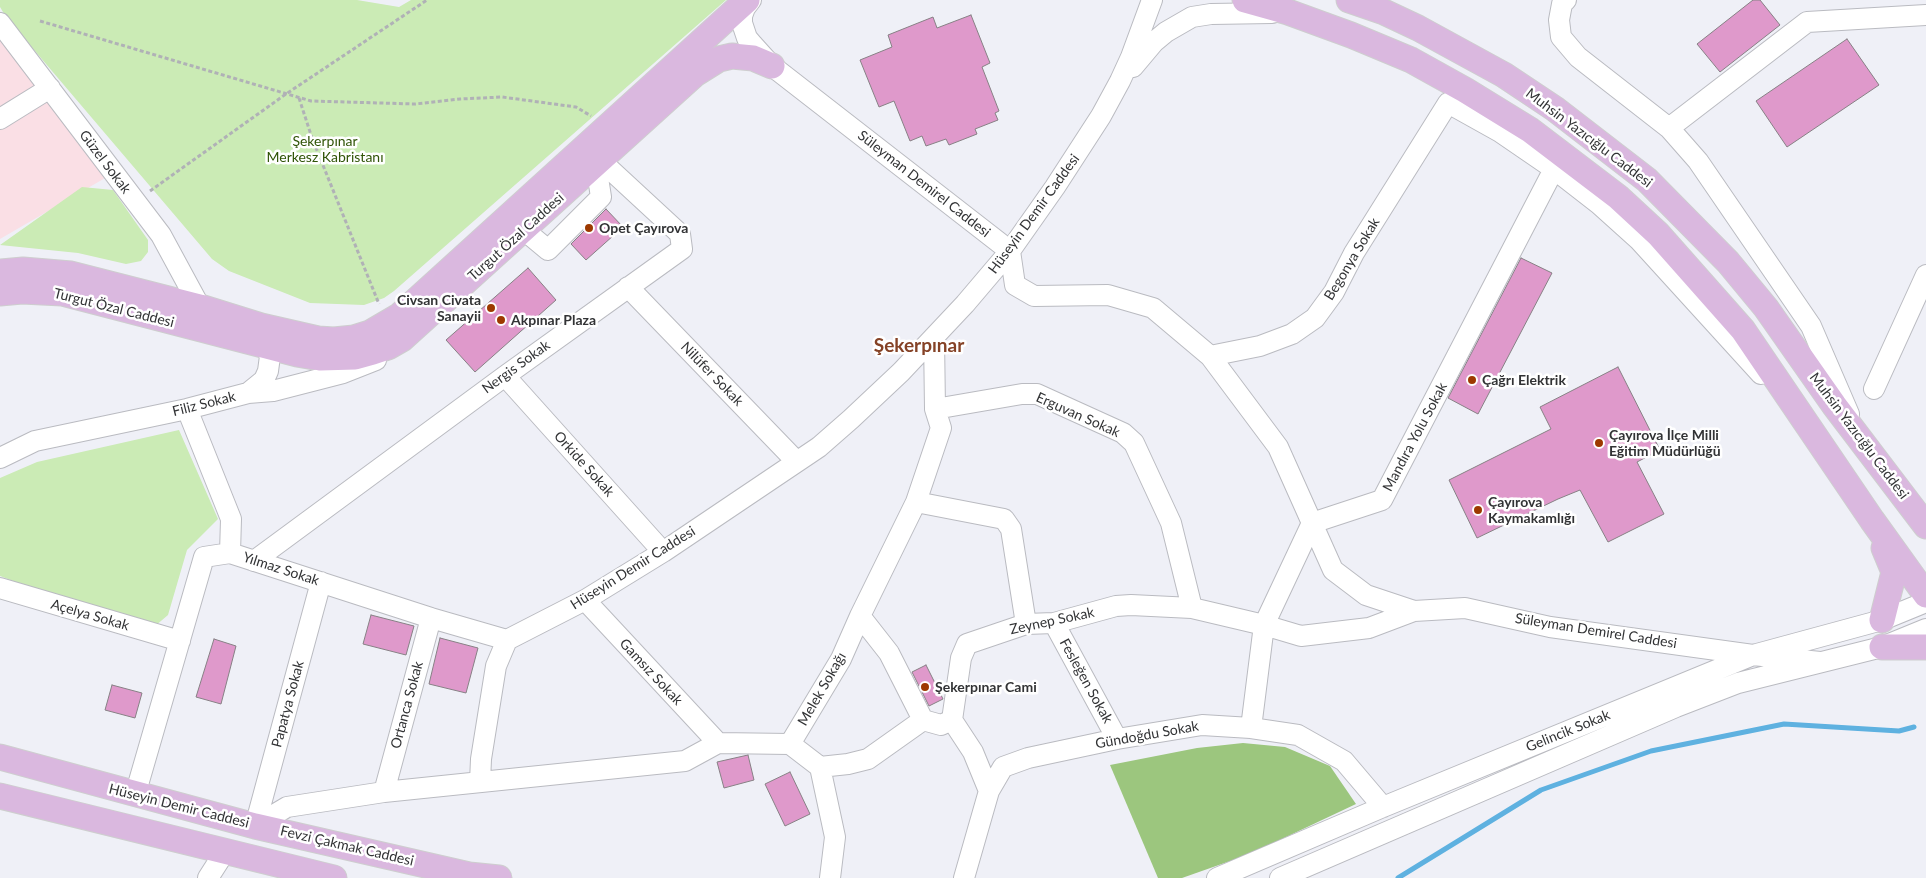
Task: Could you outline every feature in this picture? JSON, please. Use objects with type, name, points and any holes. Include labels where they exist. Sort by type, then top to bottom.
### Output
[{"type":"main road","name":"Turgut Özal Caddesi","points":[[0,293],[22,290],[62,293],[265,346],[312,356],[355,357],[388,347],[395,332],[399,316],[747,0]]},
{"type":"main road","points":[[1245,0],[1288,12],[1411,60],[1465,90],[1530,130],[1618,197],[1658,234],[1743,330],[1872,520],[1926,595]]},
{"type":"main road","name":"Muhsin Yazıcığlu Caddesi","points":[[1349,0],[1384,12],[1418,28],[1504,75],[1555,109],[1646,180],[1728,262],[1766,308],[1859,437],[1926,525]]},
{"type":"main road","points":[[1358,0],[1384,12]]},
{"type":"main road","name":"Turgut Özal Caddesi","points":[[0,272],[23,270],[71,274],[200,307],[261,326],[326,339],[354,338],[370,333],[395,332],[524,230],[707,65],[718,59],[732,56],[753,58],[772,66]]},
{"type":"main road","points":[[1872,520],[1894,572],[1882,620]]},
{"type":"main road","points":[[1882,647],[1926,647]]},
{"type":"main road","name":"Hüseyin Demir Caddesi","points":[[0,757],[255,826]]},
{"type":"main road","points":[[0,796],[224,853],[334,878]]},
{"type":"main road","name":"Fevzi Çakmak Caddesi","points":[[255,826],[469,875],[499,878]]},
{"type":"street","name":"Süleyman Demirel Caddesi","points":[[751,0],[742,16],[744,31],[747,38],[772,66],[1010,251],[1015,285],[1034,296],[1108,295],[1153,308],[1210,356],[1278,446],[1333,570],[1366,595],[1414,611],[1465,608],[1550,627],[1754,655],[1820,662]]},
{"type":"street","name":"Hüseyin Demir Caddesi","points":[[507,640],[586,600],[662,552],[819,446],[901,372],[966,304],[1010,251],[1036,214],[1101,116],[1120,81],[1132,57],[1152,0]]},
{"type":"street","points":[[1566,0],[1562,4],[1559,20],[1561,38],[1578,57],[1669,128],[1698,161],[1811,326],[1859,437]]},
{"type":"street","points":[[1669,128],[1807,22],[1920,10]]},
{"type":"street","points":[[1120,81],[1160,37],[1179,23],[1192,17],[1211,14],[1288,12]]},
{"type":"street","name":"Güzel Sokak","points":[[0,23],[161,235],[200,307]]},
{"type":"street","points":[[0,119],[50,88]]},
{"type":"street","name":"Begonya Sokak","points":[[1210,356],[1260,346],[1292,334],[1315,318],[1334,292],[1354,253],[1448,103],[1500,132],[1554,169]]},
{"type":"street","name":"Nergis Sokak","points":[[254,561],[504,376],[682,249],[680,234],[598,163]]},
{"type":"street","points":[[1554,169],[1599,204],[1639,240],[1728,335],[1812,432]]},
{"type":"street","name":"Mandıra Yolu Sokak","points":[[1312,523],[1382,500],[1554,169]]},
{"type":"street","points":[[975,224],[995,233],[1005,234],[1023,227],[1036,214]]},
{"type":"street","points":[[1874,389],[1926,274]]},
{"type":"street","name":"Nilüfer Sokak","points":[[628,287],[796,461]]},
{"type":"street","name":"Filiz Sokak","points":[[0,458],[35,441],[248,393],[273,391],[344,373],[381,358],[395,332]]},
{"type":"street","name":"Melek Sokağı","points":[[790,744],[841,660],[860,616],[916,502],[941,428],[935,409],[934,337]]},
{"type":"street","points":[[248,393],[264,380],[268,371],[270,356],[265,346]]},
{"type":"street","name":"Orkide Sokak","points":[[504,376],[662,552]]},
{"type":"street","name":"Erguvan Sokak","points":[[935,409],[1022,394],[1037,394],[1123,433],[1134,443],[1171,523],[1192,608]]},
{"type":"street","points":[[187,408],[231,519],[230,553]]},
{"type":"street","points":[[916,502],[1004,520],[1011,529],[1026,624]]},
{"type":"street","points":[[1251,728],[1264,625],[1312,523]]},
{"type":"street","name":"Yılmaz Sokak","points":[[136,795],[204,557],[230,553],[431,618],[507,640]]},
{"type":"street","name":"Papatya Sokak","points":[[255,826],[321,582]]},
{"type":"street","name":"Açelya Sokak","points":[[0,588],[180,641]]},
{"type":"street","name":"Gamsız Sokak","points":[[586,600],[718,743]]},
{"type":"street","name":"Gelincik Sokak","points":[[1217,878],[1383,807],[1754,655],[1882,620],[1926,602]]},
{"type":"street","name":"Zeynep Sokak","points":[[952,720],[961,658],[967,644],[1026,624],[1054,623],[1116,606],[1132,605],[1192,608],[1301,636],[1369,628],[1414,611]]},
{"type":"street","points":[[860,616],[889,654],[923,720]]},
{"type":"street","name":"Ortanca Sokak","points":[[384,792],[431,618]]},
{"type":"street","name":"Fesleğen Sokak","points":[[1054,623],[1118,739]]},
{"type":"street","name":"Gelincik Sokak","points":[[1280,878],[1676,707],[1738,683],[1882,647],[1926,629]]},
{"type":"street","points":[[507,640],[496,666],[481,759],[480,782],[685,762],[718,743],[790,744],[820,767],[835,837],[830,878]]},
{"type":"street","points":[[820,767],[848,764],[868,759],[923,720],[941,724],[952,720],[973,752],[988,791]]},
{"type":"street","name":"Gündoğdu Sokak","points":[[964,878],[988,791],[1002,767],[1028,758],[1118,739],[1202,725],[1251,728],[1298,735],[1344,761],[1383,807]]},
{"type":"street","name":"Hüseyin Demir Caddesi","points":[[255,826],[288,807],[384,792],[480,782]]},
{"type":"street","points":[[208,878],[224,853]]},
{"type":"path","points":[[135,201],[286,94],[428,0]]},
{"type":"path","points":[[40,21],[311,101],[415,104],[502,97],[576,107],[609,126]]},
{"type":"path","points":[[299,97],[312,138],[395,332]]},
{"type":"shaded area","points":[[0,21],[112,174],[0,239]]},
{"type":"green space","name":"Şekerpınar Merkesz Kabristanı","points":[[0,0],[357,0],[399,7],[411,0],[726,0],[394,291],[384,298],[364,305],[310,303],[229,271],[212,259],[6,17],[0,7]]},
{"type":"green space","points":[[82,187],[113,190],[148,240],[148,252],[141,261],[126,264],[78,253],[0,245]]},
{"type":"green space","points":[[179,430],[218,519],[187,550],[168,615],[148,632],[0,576],[0,478],[37,462]]},
{"type":"green space","points":[[1243,743],[1285,747],[1330,766],[1356,804],[1250,854],[1182,878],[1158,878],[1110,765],[1197,748]]},
{"type":"building","points":[[1753,0],[1760,0],[1780,25],[1720,72],[1697,44]]},
{"type":"building","points":[[971,15],[990,63],[982,67],[999,111],[995,113],[998,120],[975,129],[977,134],[949,145],[946,139],[926,146],[922,136],[910,141],[894,101],[879,107],[860,60],[892,47],[888,35],[933,17],[937,28]]},
{"type":"building","points":[[1847,39],[1879,85],[1787,147],[1756,101]]},
{"type":"building","points":[[606,209],[623,227],[586,260],[571,244]]},
{"type":"building","points":[[1521,258],[1552,273],[1478,414],[1448,398]]},
{"type":"building","name":"Akpınar Plaza","points":[[528,268],[556,300],[475,372],[446,340]]},
{"type":"building","points":[[1618,367],[1660,450],[1637,462],[1664,514],[1608,542],[1580,490],[1477,538],[1449,480],[1551,429],[1540,407]]},
{"type":"building","points":[[371,615],[414,626],[406,655],[363,644]]},
{"type":"building","points":[[440,638],[478,648],[466,693],[429,684]]},
{"type":"building","points":[[214,639],[236,646],[221,704],[196,697]]},
{"type":"building","name":"Şekerpınar Cami","points":[[926,665],[943,699],[929,706],[912,672]]},
{"type":"building","points":[[112,685],[142,693],[135,718],[105,710]]},
{"type":"building","points":[[748,755],[754,780],[724,788],[717,762]]},
{"type":"building","points":[[790,772],[810,814],[785,826],[765,784]]},
{"type":"waterway","points":[[1398,878],[1541,790],[1651,751],[1784,724],[1899,731],[1914,727]]},
{"type":"place","name":"Opet Çayırova","points":[[589,228]]},
{"type":"place","name":"Civsan Civata Sanayii","points":[[491,308]]},
{"type":"place","name":"Akpınar Plaza","points":[[501,320]]},
{"type":"place","name":"Çağrı Elektrik","points":[[1472,380]]},
{"type":"place","name":"Çayırova İlçe Milli Eğitim Müdürlüğü","points":[[1599,443]]},
{"type":"place","name":"Çayırova Kaymakamlığı","points":[[1478,510]]},
{"type":"place","name":"Şekerpınar Cami","points":[[925,687]]},
{"type":"district","name":"Şekerpınar","points":[[919,346]]}]
